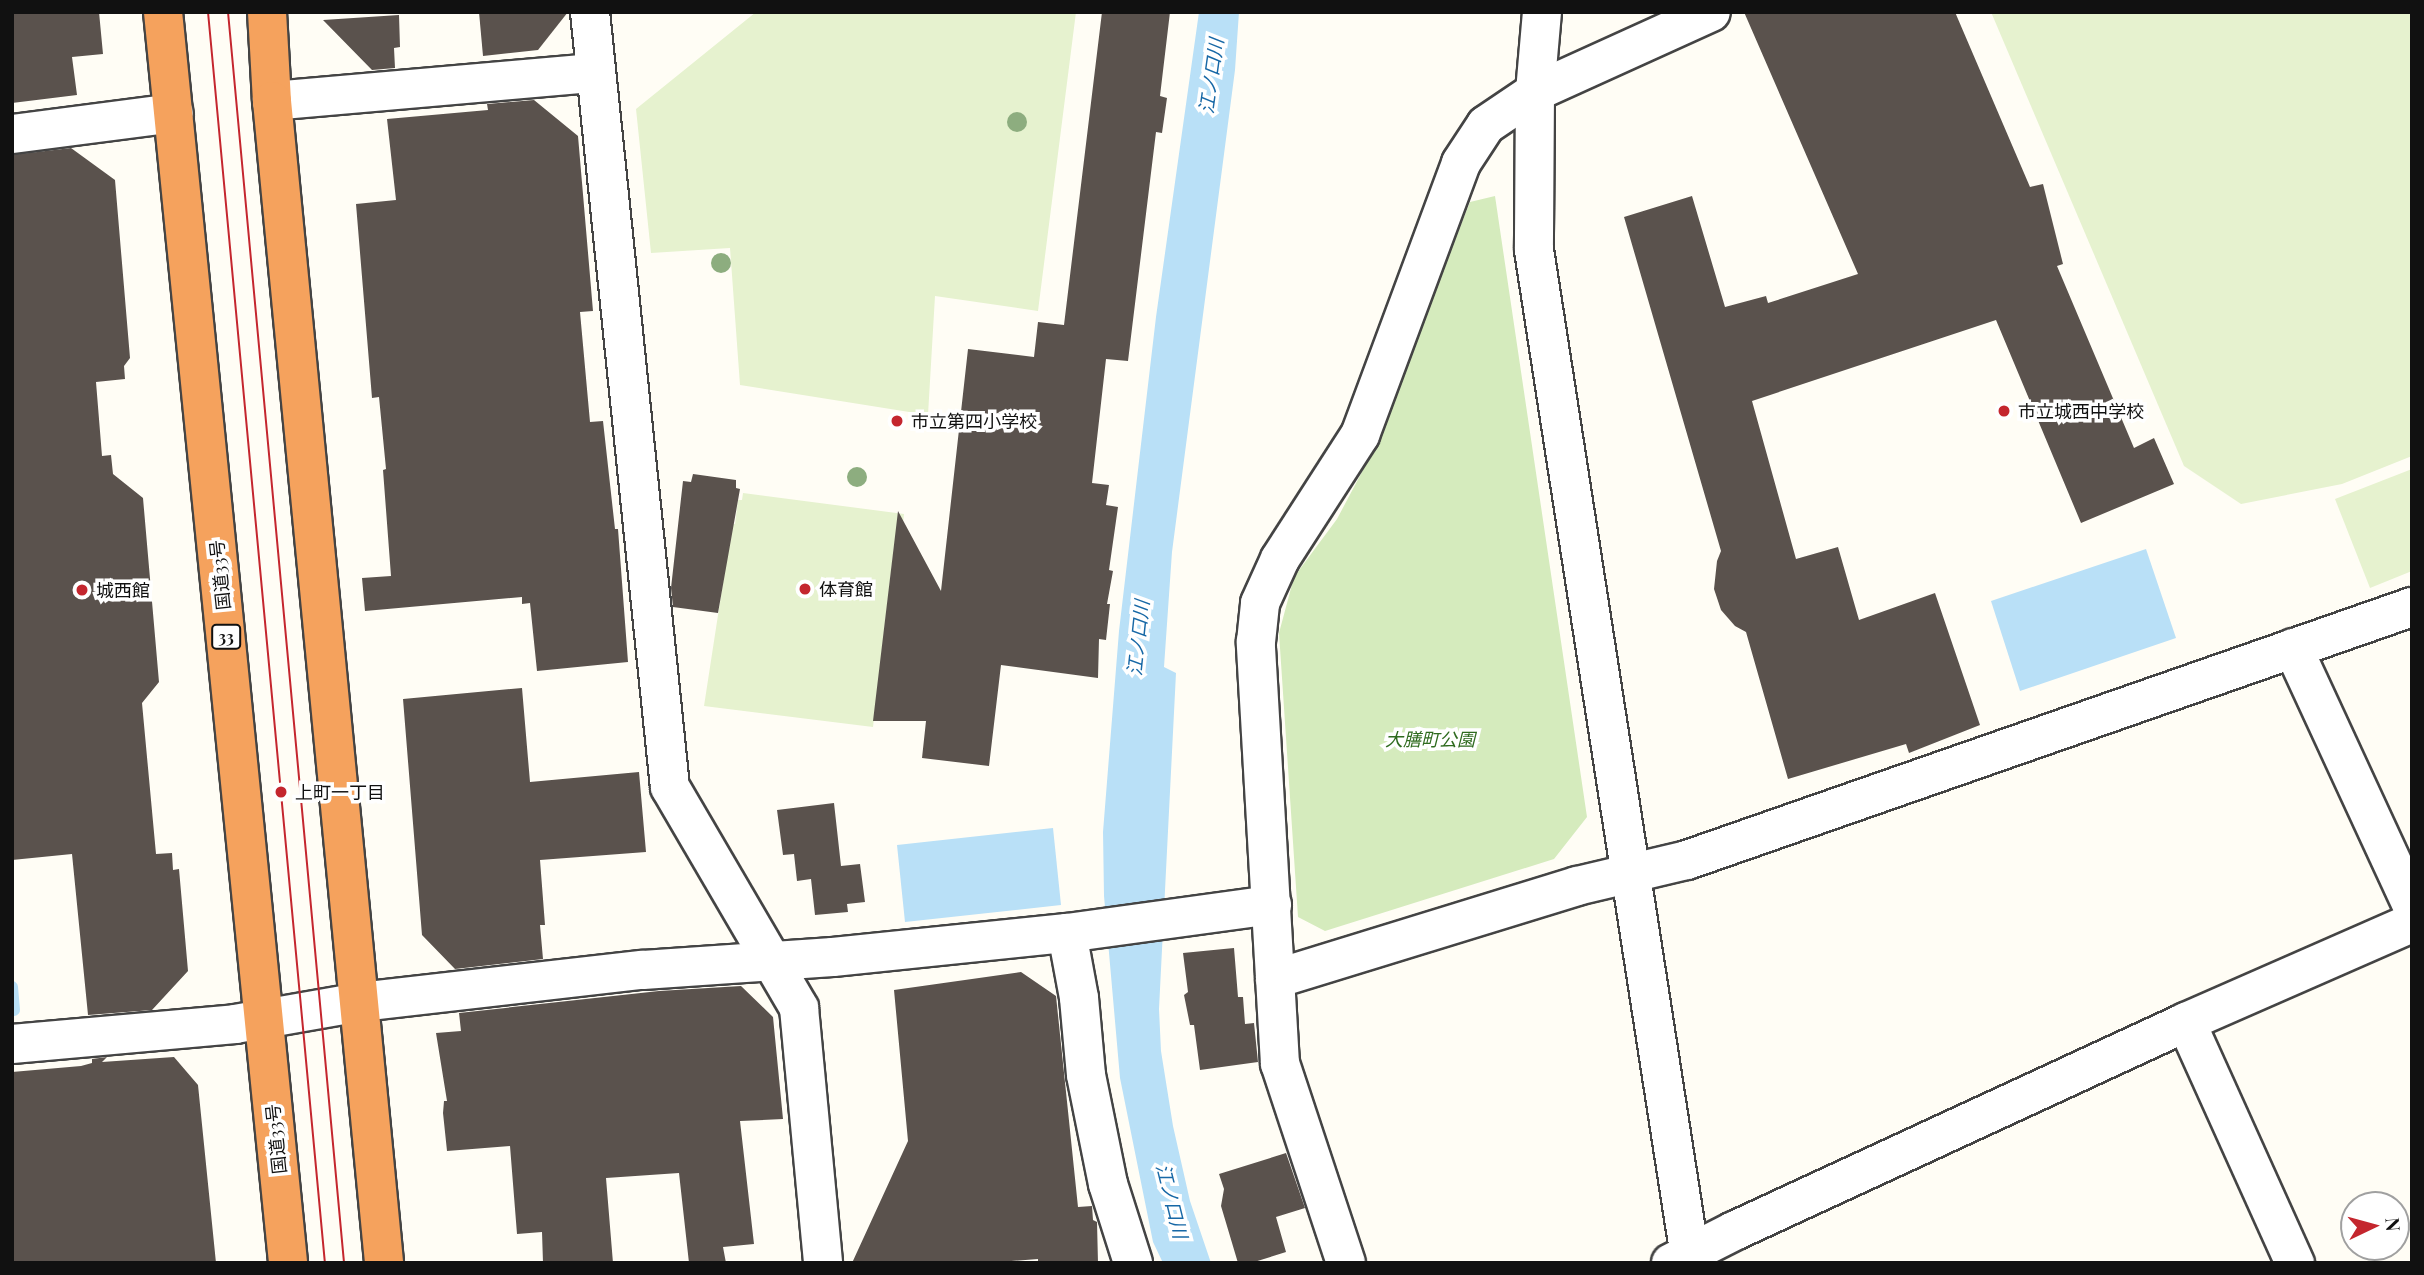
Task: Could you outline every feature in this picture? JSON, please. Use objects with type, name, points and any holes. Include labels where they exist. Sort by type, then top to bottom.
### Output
[{"type":"highway","name":"国道33号","points":[[163,12],[288,1263]]},
{"type":"highway","points":[[267,12],[272,101],[384,1263]]},
{"type":"street","points":[[590,12],[670,787],[799,1008],[823,1263]]},
{"type":"street","points":[[1542,12],[1535,92],[1534,250],[1633,874],[1637,923],[1684,1259],[2186,1022],[2412,923]]},
{"type":"street","points":[[1346,1263],[1280,1064],[1256,642],[1261,603],[1280,559],[1360,435],[1461,163],[1486,125],[1535,92],[1711,12]]},
{"type":"street","points":[[272,101],[595,73]]},
{"type":"street","points":[[12,134],[174,113]]},
{"type":"street","points":[[1275,979],[1577,886],[1687,860],[2412,607]]},
{"type":"street","points":[[2293,648],[2412,906]]},
{"type":"street","points":[[12,1044],[235,1024],[360,1002],[643,970],[774,962],[1079,931],[1272,905]]},
{"type":"street","points":[[1079,931],[1079,998],[1086,1075],[1108,1184],[1133,1263]]},
{"type":"street","points":[[2186,1022],[2295,1263]]},
{"type":"green space","points":[[756,12],[1076,12],[1038,311],[935,296],[928,415],[740,385],[730,248],[651,253],[636,109]]},
{"type":"green space","points":[[1991,12],[2412,12],[2412,456],[2342,484],[2241,504],[2184,466]]},
{"type":"green space","name":"大膳町公園","points":[[1495,196],[1587,817],[1554,859],[1325,931],[1298,917],[1279,633],[1294,577],[1337,519],[1363,470],[1470,202]]},
{"type":"green space","points":[[2412,469],[2412,571],[2370,588],[2335,499]]},
{"type":"green space","name":"体育館","points":[[743,493],[904,514],[901,544],[894,546],[873,727],[704,706],[732,524],[735,524],[738,500],[742,500]]},
{"type":"water","name":"江ノ口川","points":[[1199,12],[1239,12],[1235,70],[1172,552],[1164,667],[1176,673],[1159,1009],[1161,1051],[1173,1126],[1190,1201],[1211,1263],[1163,1263],[1153,1242],[1120,1078],[1104,896],[1103,832],[1119,631],[1156,317]]},
{"type":"water","points":[[2146,549],[2176,638],[2020,691],[1991,601]]},
{"type":"water","points":[[1053,828],[1061,905],[905,922],[897,845]]},
{"type":"building","points":[[12,12],[99,12],[103,54],[72,57],[77,95],[12,103]]},
{"type":"building","points":[[479,12],[568,12],[538,50],[483,56]]},
{"type":"building","points":[[1102,12],[1170,12],[1160,96],[1167,98],[1162,133],[1156,132],[1128,361],[1106,359],[1092,483],[1109,485],[1106,505],[1118,507],[1109,570],[1113,571],[1107,604],[1110,604],[1106,640],[1099,639],[1098,678],[1001,665],[989,766],[922,758],[926,721],[873,721],[898,511],[941,591],[968,349],[1034,357],[1038,322],[1064,325]]},
{"type":"building","points":[[1744,12],[1955,12],[2030,187],[2043,184],[2063,264],[2057,266],[2134,448],[2154,438],[2174,484],[2081,523],[1996,320],[1752,401],[1796,559],[1838,547],[1859,620],[1935,593],[1980,725],[1909,753],[1906,744],[1788,779],[1746,632],[1735,626],[1721,610],[1714,589],[1717,561],[1721,551],[1624,217],[1692,196],[1725,307],[1766,296],[1768,303],[1858,274]]},
{"type":"building","points":[[399,15],[400,47],[394,48],[395,68],[372,70],[323,20]]},
{"type":"building","points":[[534,100],[578,136],[593,311],[580,312],[590,422],[603,421],[615,529],[618,529],[628,662],[537,671],[530,603],[522,604],[522,597],[365,611],[362,578],[391,576],[383,470],[386,469],[379,397],[372,398],[356,204],[396,200],[387,119],[488,110],[487,104]]},
{"type":"building","points":[[71,148],[115,180],[130,358],[124,366],[125,379],[96,382],[102,456],[111,455],[113,474],[143,498],[159,682],[142,703],[156,854],[172,853],[173,870],[179,869],[188,971],[152,1010],[88,1015],[72,854],[12,860],[12,155]]},
{"type":"building","points":[[693,474],[736,480],[736,488],[740,489],[718,613],[673,607],[671,588],[683,481],[691,482]]},
{"type":"building","points":[[522,688],[530,782],[639,772],[646,852],[540,860],[545,925],[540,925],[543,959],[455,969],[422,935],[403,699]]},
{"type":"building","points":[[834,803],[841,866],[860,864],[865,902],[847,904],[848,912],[815,915],[811,879],[797,881],[794,854],[783,855],[777,810]]},
{"type":"building","points":[[1234,948],[1238,997],[1243,997],[1245,1024],[1254,1023],[1258,1062],[1200,1070],[1194,1025],[1190,1025],[1184,995],[1188,992],[1183,953]]},
{"type":"building","points":[[1021,972],[1056,996],[1078,1207],[1092,1206],[1093,1220],[1097,1222],[1098,1263],[1038,1263],[1038,1259],[984,1263],[852,1263],[908,1141],[894,990]]},
{"type":"building","points":[[741,986],[773,1017],[783,1119],[740,1121],[754,1244],[723,1247],[726,1263],[689,1263],[679,1173],[606,1178],[613,1263],[543,1263],[542,1232],[517,1234],[510,1146],[447,1151],[443,1113],[444,1101],[447,1101],[436,1033],[461,1031],[459,1013],[659,991]]},
{"type":"building","points":[[107,1057],[102,1062],[174,1057],[198,1085],[216,1263],[12,1263],[12,1072],[81,1066],[92,1063],[92,1059]]},
{"type":"building","points":[[1286,1153],[1305,1208],[1276,1217],[1286,1252],[1251,1263],[1238,1263],[1221,1206],[1224,1189],[1219,1174]]},
{"type":"waterway","points":[[12,987],[14,1010]]},
{"type":"tram line","points":[[208,12],[325,1263]]},
{"type":"tram line","points":[[228,12],[344,1263]]},
{"type":"place","name":"市立城西中学校","points":[[2004,411]]},
{"type":"place","name":"市立第四小学校","points":[[897,421]]},
{"type":"place","name":"体育館","points":[[805,589]]},
{"type":"place","name":"城西館","points":[[82,590]]},
{"type":"place","name":"上町一丁目","points":[[281,792]]}]
